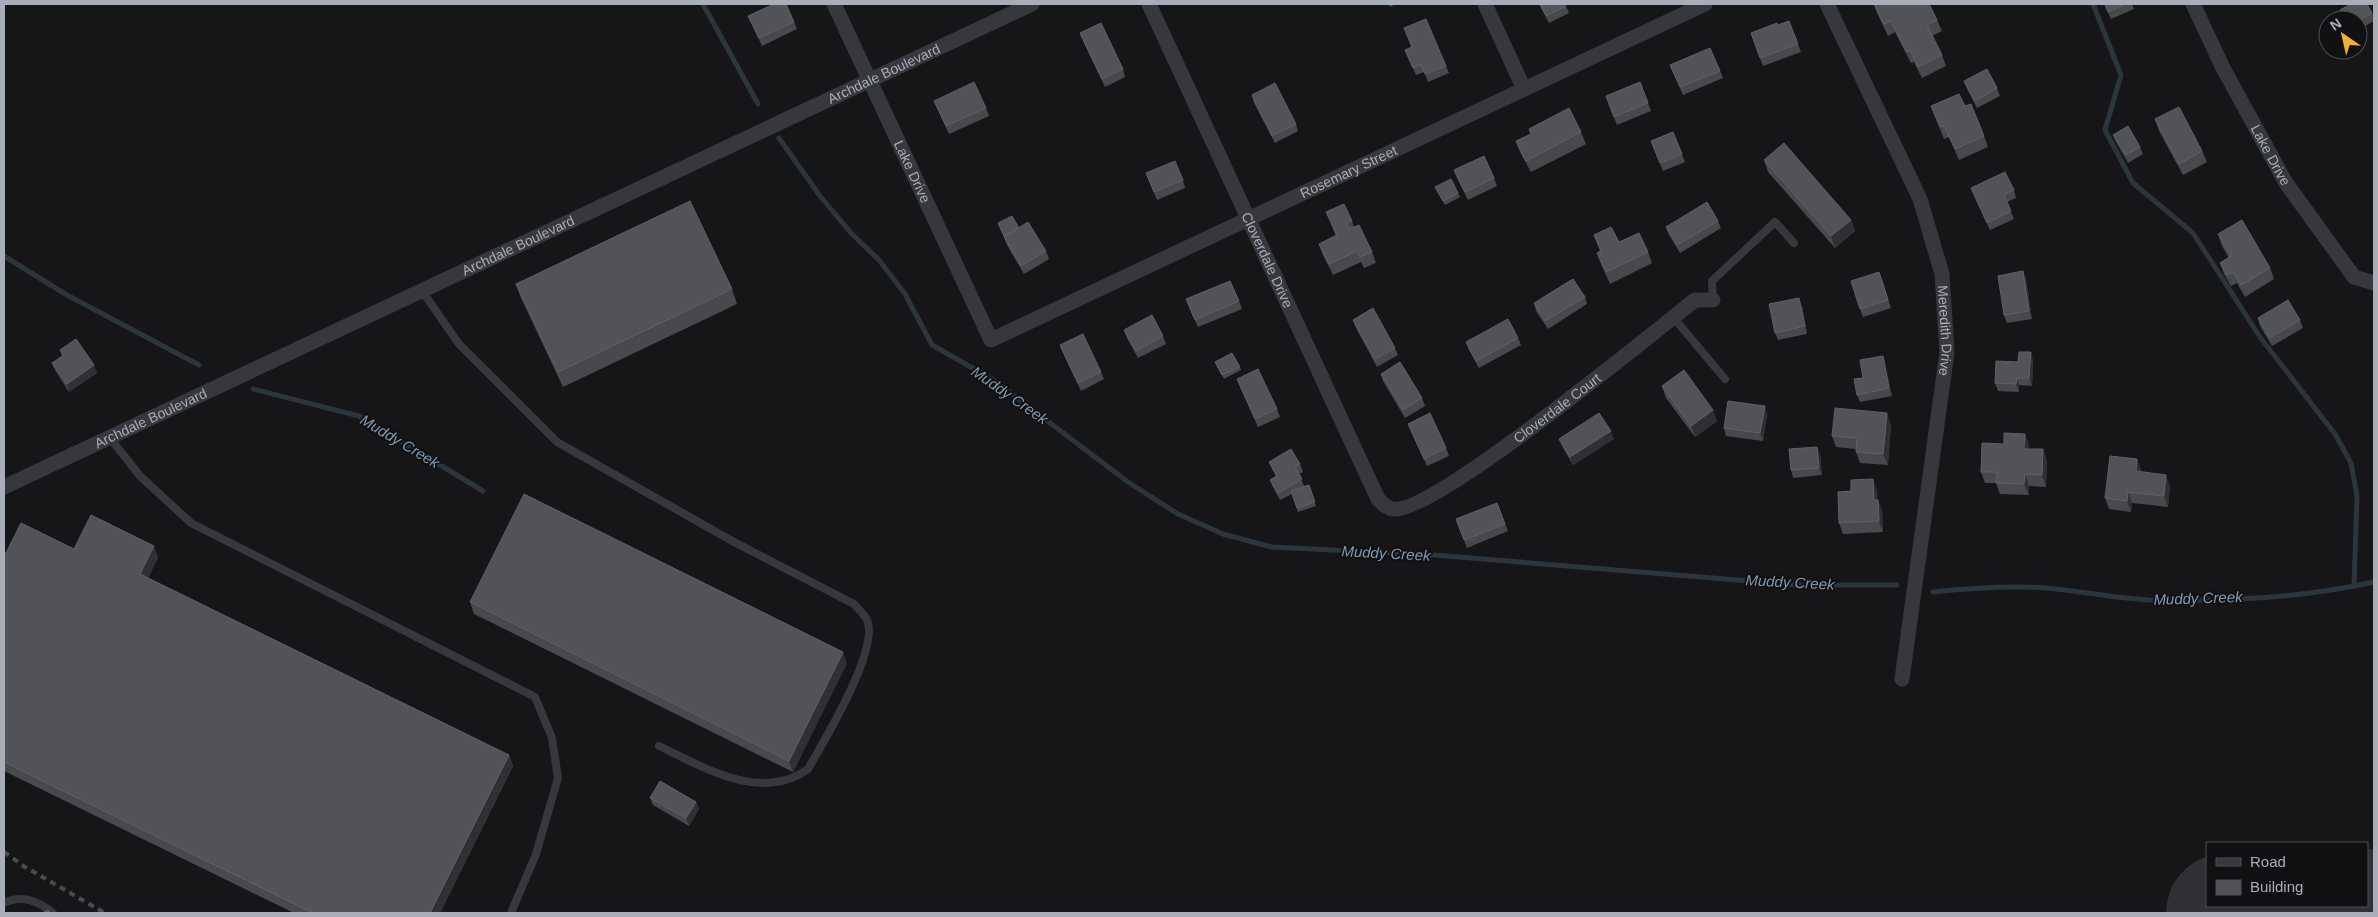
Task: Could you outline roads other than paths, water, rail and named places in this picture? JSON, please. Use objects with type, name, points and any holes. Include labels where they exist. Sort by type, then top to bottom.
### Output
[{"type":"street","name":"Lake Drive","points":[[834,4],[991,340]]},
{"type":"street","name":"Archdale Boulevard","points":[[4,487],[1032,4]]},
{"type":"street","name":"Cloverdale Drive","points":[[1149,4],[1378,499],[1394,510]]},
{"type":"street","points":[[1485,4],[1524,88]]},
{"type":"street","name":"Rosemary Street","points":[[991,340],[1705,4]]},
{"type":"street","name":"Meredith Drive","points":[[1827,4],[1920,199],[1942,274],[1947,352],[1902,679]]},
{"type":"street","name":"Lake Drive","points":[[2193,4],[2223,68],[2286,183],[2354,277],[2374,283]]},
{"type":"street","name":"Cloverdale Court","points":[[1394,510],[1420,502],[1510,443],[1695,300],[1713,300]]},
{"type":"lane","points":[[1713,300],[1712,281],[1775,222],[1794,243]]},
{"type":"lane","points":[[422,291],[460,344],[557,442],[734,542],[854,604],[867,620],[868,642],[852,688],[808,769],[795,778],[776,784],[727,778],[659,746]]},
{"type":"lane","points":[[1673,317],[1725,380]]},
{"type":"lane","points":[[110,438],[140,476],[191,523],[535,697],[552,738],[558,778],[536,854],[511,913]]},
{"type":"lane","points":[[4,902],[22,898],[38,904],[53,913]]},
{"type":"waterway","points":[[703,4],[758,104]]},
{"type":"waterway","points":[[2093,4],[2121,75],[2105,130],[2133,183],[2193,233],[2260,337],[2335,434],[2351,463],[2357,496],[2354,586]]},
{"type":"waterway","name":"Muddy Creek","points":[[779,138],[820,196],[851,233],[879,260],[905,294],[932,345],[992,379],[1128,482],[1178,514],[1223,534],[1272,547],[1434,555],[1797,585],[1897,585]]},
{"type":"waterway","name":"Muddy Creek","points":[[4,256],[67,295],[199,365]]},
{"type":"waterway","name":"Muddy Creek","points":[[253,389],[359,416],[483,491]]},
{"type":"waterway","name":"Muddy Creek","points":[[1933,592],[1990,587],[2032,587],[2148,600],[2205,600],[2262,598],[2318,592],[2374,582]]},
{"type":"railway","points":[[4,852],[25,867],[105,913]]}]
